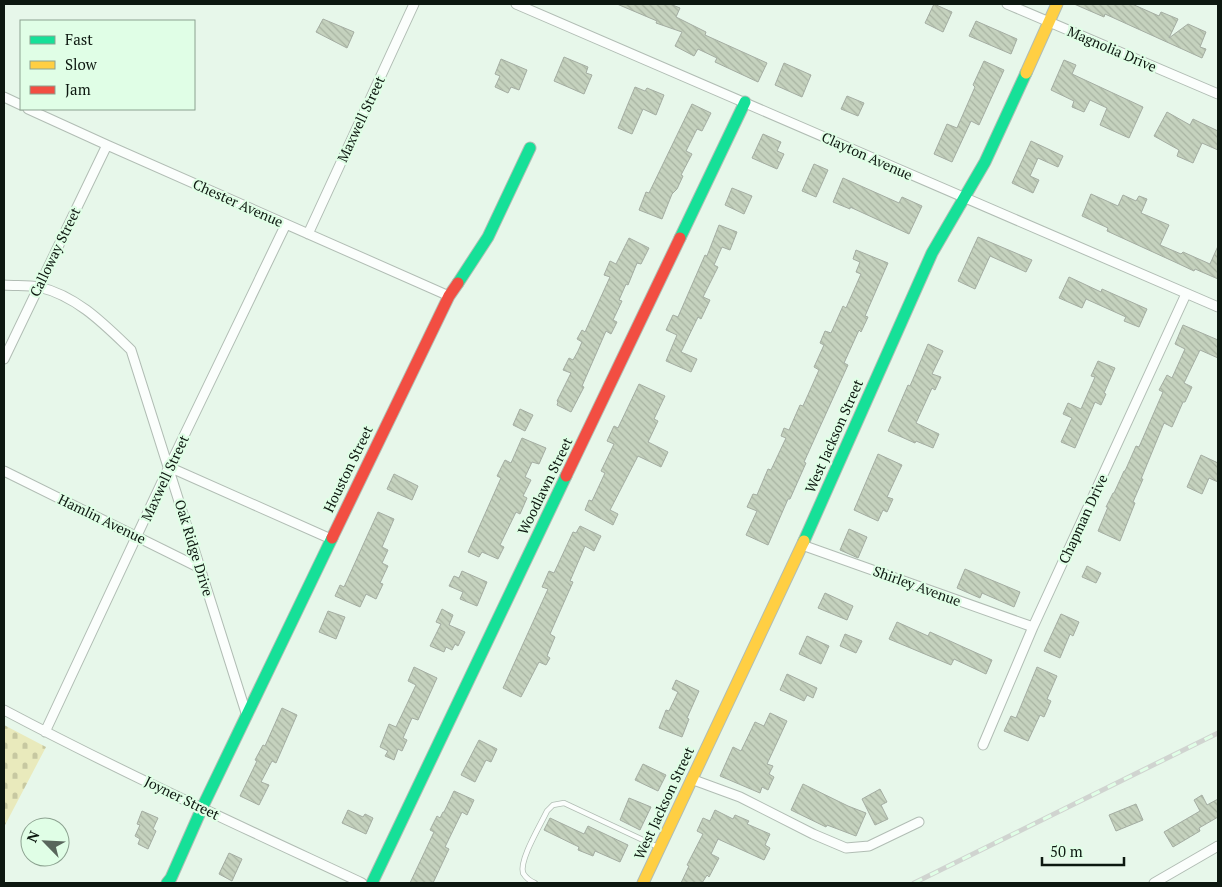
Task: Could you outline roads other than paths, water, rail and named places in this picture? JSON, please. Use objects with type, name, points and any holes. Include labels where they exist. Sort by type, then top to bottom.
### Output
[{"type":"street","name":"Maxwell Street","points":[[308,234],[414,4]]},
{"type":"street","name":"Clayton Avenue","points":[[516,4],[1218,308]]},
{"type":"street","name":"Magnolia Drive","points":[[1006,4],[1218,94]]},
{"type":"street","name":"West Jackson Street","points":[[642,883],[802,545],[932,253],[986,162],[1057,4]]},
{"type":"street","points":[[4,97],[20,105]]},
{"type":"street","name":"Woodlawn Street","points":[[372,883],[745,102]]},
{"type":"street","name":"Chester Avenue","points":[[30,110],[449,296]]},
{"type":"street","name":"Calloway Street","points":[[4,360],[107,145]]},
{"type":"street","name":"Houston Street","points":[[167,883],[172,878],[202,808],[449,296],[488,237],[530,148]]},
{"type":"street","name":"Maxwell Street","points":[[45,732],[138,537],[169,467],[286,224]]},
{"type":"street","name":"Oak Ridge Drive","points":[[4,285],[38,287],[72,300],[100,320],[131,350],[247,716]]},
{"type":"street","name":"Chapman Drive","points":[[983,745],[1033,627],[1186,294]]},
{"type":"street","points":[[169,467],[331,540]]},
{"type":"street","name":"Hamlin Avenue","points":[[4,471],[200,568]]},
{"type":"street","name":"Shirley Avenue","points":[[802,545],[1033,627]]},
{"type":"street","name":"Joyner Street","points":[[4,710],[45,732],[202,808],[362,883]]},
{"type":"street","points":[[691,779],[740,797],[813,834],[846,848],[869,846],[919,822]]},
{"type":"street","points":[[1154,883],[1218,846]]},
{"type":"lane","points":[[535,883],[528,879],[523,872],[523,860],[547,811],[553,805],[564,802],[659,848]]},
{"type":"railway","points":[[914,883],[1218,733]]}]
